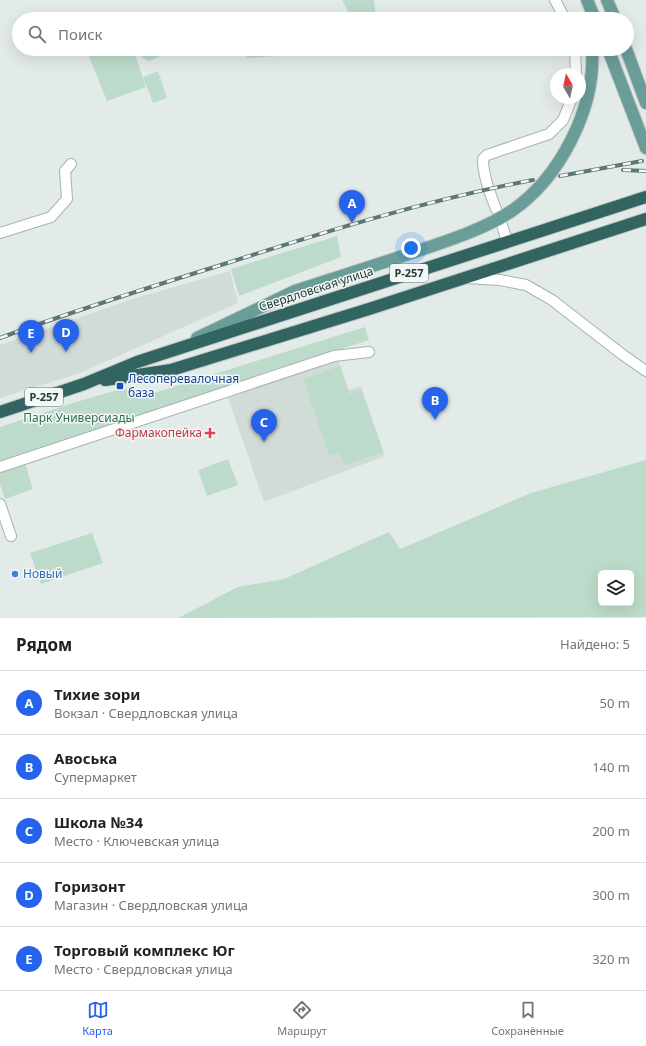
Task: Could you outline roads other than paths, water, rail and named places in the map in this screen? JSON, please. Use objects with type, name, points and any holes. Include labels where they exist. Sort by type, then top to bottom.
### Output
[{"type":"highway","name":"Свердловская улица","points":[[0,412],[88,383],[137,362],[173,350],[646,197]]},
{"type":"highway","name":"Свердловская улица","points":[[88,383],[171,370],[646,219]]},
{"type":"main road","points":[[582,0],[585,12]]},
{"type":"main road","points":[[586,0],[592,12]]},
{"type":"main road","points":[[607,0],[612,12]]},
{"type":"main road","points":[[173,350],[295,291],[448,240],[484,225],[512,210],[535,191],[555,167],[571,142],[584,111],[589,84],[591,56]]},
{"type":"main road","points":[[611,56],[646,148]]},
{"type":"main road","points":[[629,56],[645,99]]},
{"type":"main road","points":[[573,243],[646,224]]},
{"type":"street","points":[[555,0],[561,12]]},
{"type":"street","points":[[575,56],[576,68]]},
{"type":"street","points":[[496,209],[488,189],[483,159],[487,155],[550,134],[563,120],[570,104]]},
{"type":"street","points":[[0,233],[51,217],[67,199],[65,171],[71,164]]},
{"type":"street","points":[[502,225],[507,241]]},
{"type":"street","points":[[463,278],[500,280],[526,284],[552,300],[622,356],[646,371]]},
{"type":"street","points":[[0,467],[334,356],[369,352]]},
{"type":"street","points":[[0,504],[11,536]]},
{"type":"railway","points":[[560,176],[642,161]]},
{"type":"railway","points":[[623,170],[646,171]]},
{"type":"railway","points":[[0,338],[110,300],[337,229],[454,197],[533,180]]},
{"type":"place","name":"Тихие зори","points":[[352,223]]},
{"type":"place","name":"Горизонт","points":[[66,352]]},
{"type":"place","name":"Торговый комплекс Юг","points":[[31,353]]},
{"type":"place","name":"Лесоперевалочная база","points":[[120,386]]},
{"type":"place","name":"Авоська","points":[[435,420]]},
{"type":"place","name":"Фармакопейка","points":[[210,433]]},
{"type":"place","name":"Школа №34","points":[[264,442]]},
{"type":"place","name":"Новый","points":[[15,574]]},
{"type":"park label","name":"Парк Универсиады","points":[[79,418]]}]
